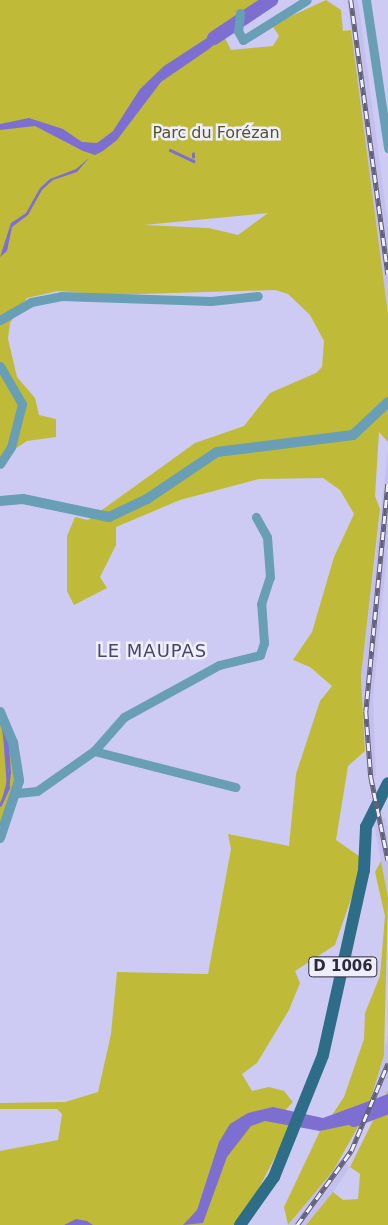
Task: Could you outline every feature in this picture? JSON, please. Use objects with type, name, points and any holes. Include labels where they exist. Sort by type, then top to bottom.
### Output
[{"type":"main road","name":"D 1006","points":[[240,1225],[280,1164],[320,1062],[364,865],[366,827],[388,785]]},
{"type":"street","points":[[240,13],[238,31],[243,40],[308,0]]},
{"type":"street","points":[[366,0],[388,148]]},
{"type":"street","points":[[0,320],[31,302],[61,296],[211,301],[258,296]]},
{"type":"street","points":[[0,366],[22,404],[11,447],[0,464]]},
{"type":"street","points":[[0,503],[23,499],[109,517],[147,499],[217,452],[354,435],[388,402]]},
{"type":"street","points":[[18,793],[37,791],[94,751],[124,717],[219,665],[260,655],[264,643],[261,604],[270,577],[267,537],[256,517]]},
{"type":"street","points":[[0,712],[16,755],[18,793],[0,838]]},
{"type":"street","points":[[94,751],[235,787]]},
{"type":"shaded area","points":[[347,0],[358,0],[388,225],[388,314]]},
{"type":"shaded area","points":[[227,25],[230,31],[209,49],[161,82],[117,140],[95,155],[83,151],[35,126],[0,130],[0,124],[29,118],[63,129],[82,142],[97,143],[113,131],[140,89],[164,66]]},
{"type":"shaded area","points":[[89,158],[77,172],[53,180],[42,190],[28,215],[12,227],[7,251],[0,257],[11,223],[26,213],[40,188],[50,179],[76,169]]},
{"type":"shaded area","points":[[388,450],[388,542],[373,699],[376,776],[368,777],[361,676]]},
{"type":"shaded area","points":[[1,724],[9,744],[11,773],[9,790],[0,807],[9,773]]},
{"type":"shaded area","points":[[385,817],[388,830],[388,898],[374,824]]},
{"type":"shaded area","points":[[388,1035],[388,1090],[386,1095],[370,1101]]},
{"type":"shaded area","points":[[388,1094],[388,1107],[353,1124],[320,1131],[265,1121],[251,1126],[227,1157],[203,1223],[183,1225],[197,1210],[219,1142],[230,1124],[248,1113],[273,1107],[323,1118]]},
{"type":"shaded area","points":[[340,1160],[350,1167],[333,1192],[306,1225],[289,1225]]},
{"type":"shaded area","points":[[76,1219],[87,1221],[93,1225],[64,1225]]},
{"type":"green space","name":"Parc du Forézan","points":[[0,0],[259,0],[232,20],[225,38],[231,50],[273,46],[279,36],[272,25],[326,0],[341,10],[343,31],[351,30],[388,314],[388,442],[379,432],[375,496],[380,509],[361,676],[365,751],[348,766],[336,840],[359,856],[359,876],[335,945],[295,971],[300,983],[289,1010],[257,1063],[242,1074],[252,1091],[269,1087],[284,1091],[293,1102],[274,1122],[292,1125],[250,1205],[234,1225],[0,1225],[0,1151],[58,1140],[62,1114],[57,1109],[0,1109],[0,1103],[65,1102],[98,1092],[111,1034],[117,972],[208,974],[231,849],[228,834],[289,846],[296,774],[320,701],[332,686],[310,667],[293,660],[312,632],[334,557],[354,514],[340,490],[323,478],[259,479],[180,500],[116,527],[116,545],[100,577],[107,588],[74,605],[67,591],[67,536],[75,517],[88,520],[195,443],[244,426],[270,393],[316,373],[322,367],[324,341],[310,315],[288,294],[275,290],[107,295],[58,291],[27,298],[10,323],[8,339],[17,377],[35,398],[39,415],[56,419],[56,437],[27,441],[0,459]],"holes":[[[268,213],[238,235],[209,228],[144,225]]]},
{"type":"green space","points":[[0,711],[17,767],[14,799],[0,837]]},
{"type":"green space","points":[[381,861],[388,898],[384,1055],[370,1101],[332,1115],[344,1097],[364,1039],[365,1013],[380,976],[385,916],[375,872]]},
{"type":"green space","points":[[388,1090],[388,1225],[306,1225],[333,1192],[343,1200],[358,1199],[360,1174],[350,1167]]},
{"type":"green space","points":[[362,1120],[333,1171],[288,1225],[284,1207],[320,1131]]},
{"type":"waterway","points":[[214,38],[271,0]]},
{"type":"waterway","points":[[170,150],[194,161]]},
{"type":"waterway","points":[[0,805],[8,788],[4,734]]},
{"type":"waterway","points":[[354,1120],[388,1107]]},
{"type":"railway","points":[[351,0],[388,275]]},
{"type":"railway","points":[[388,484],[366,711],[371,777],[388,860]]},
{"type":"railway","points":[[297,1225],[351,1151],[388,1063]]},
{"type":"district","name":"LE MAUPAS","points":[[152,651]]}]
